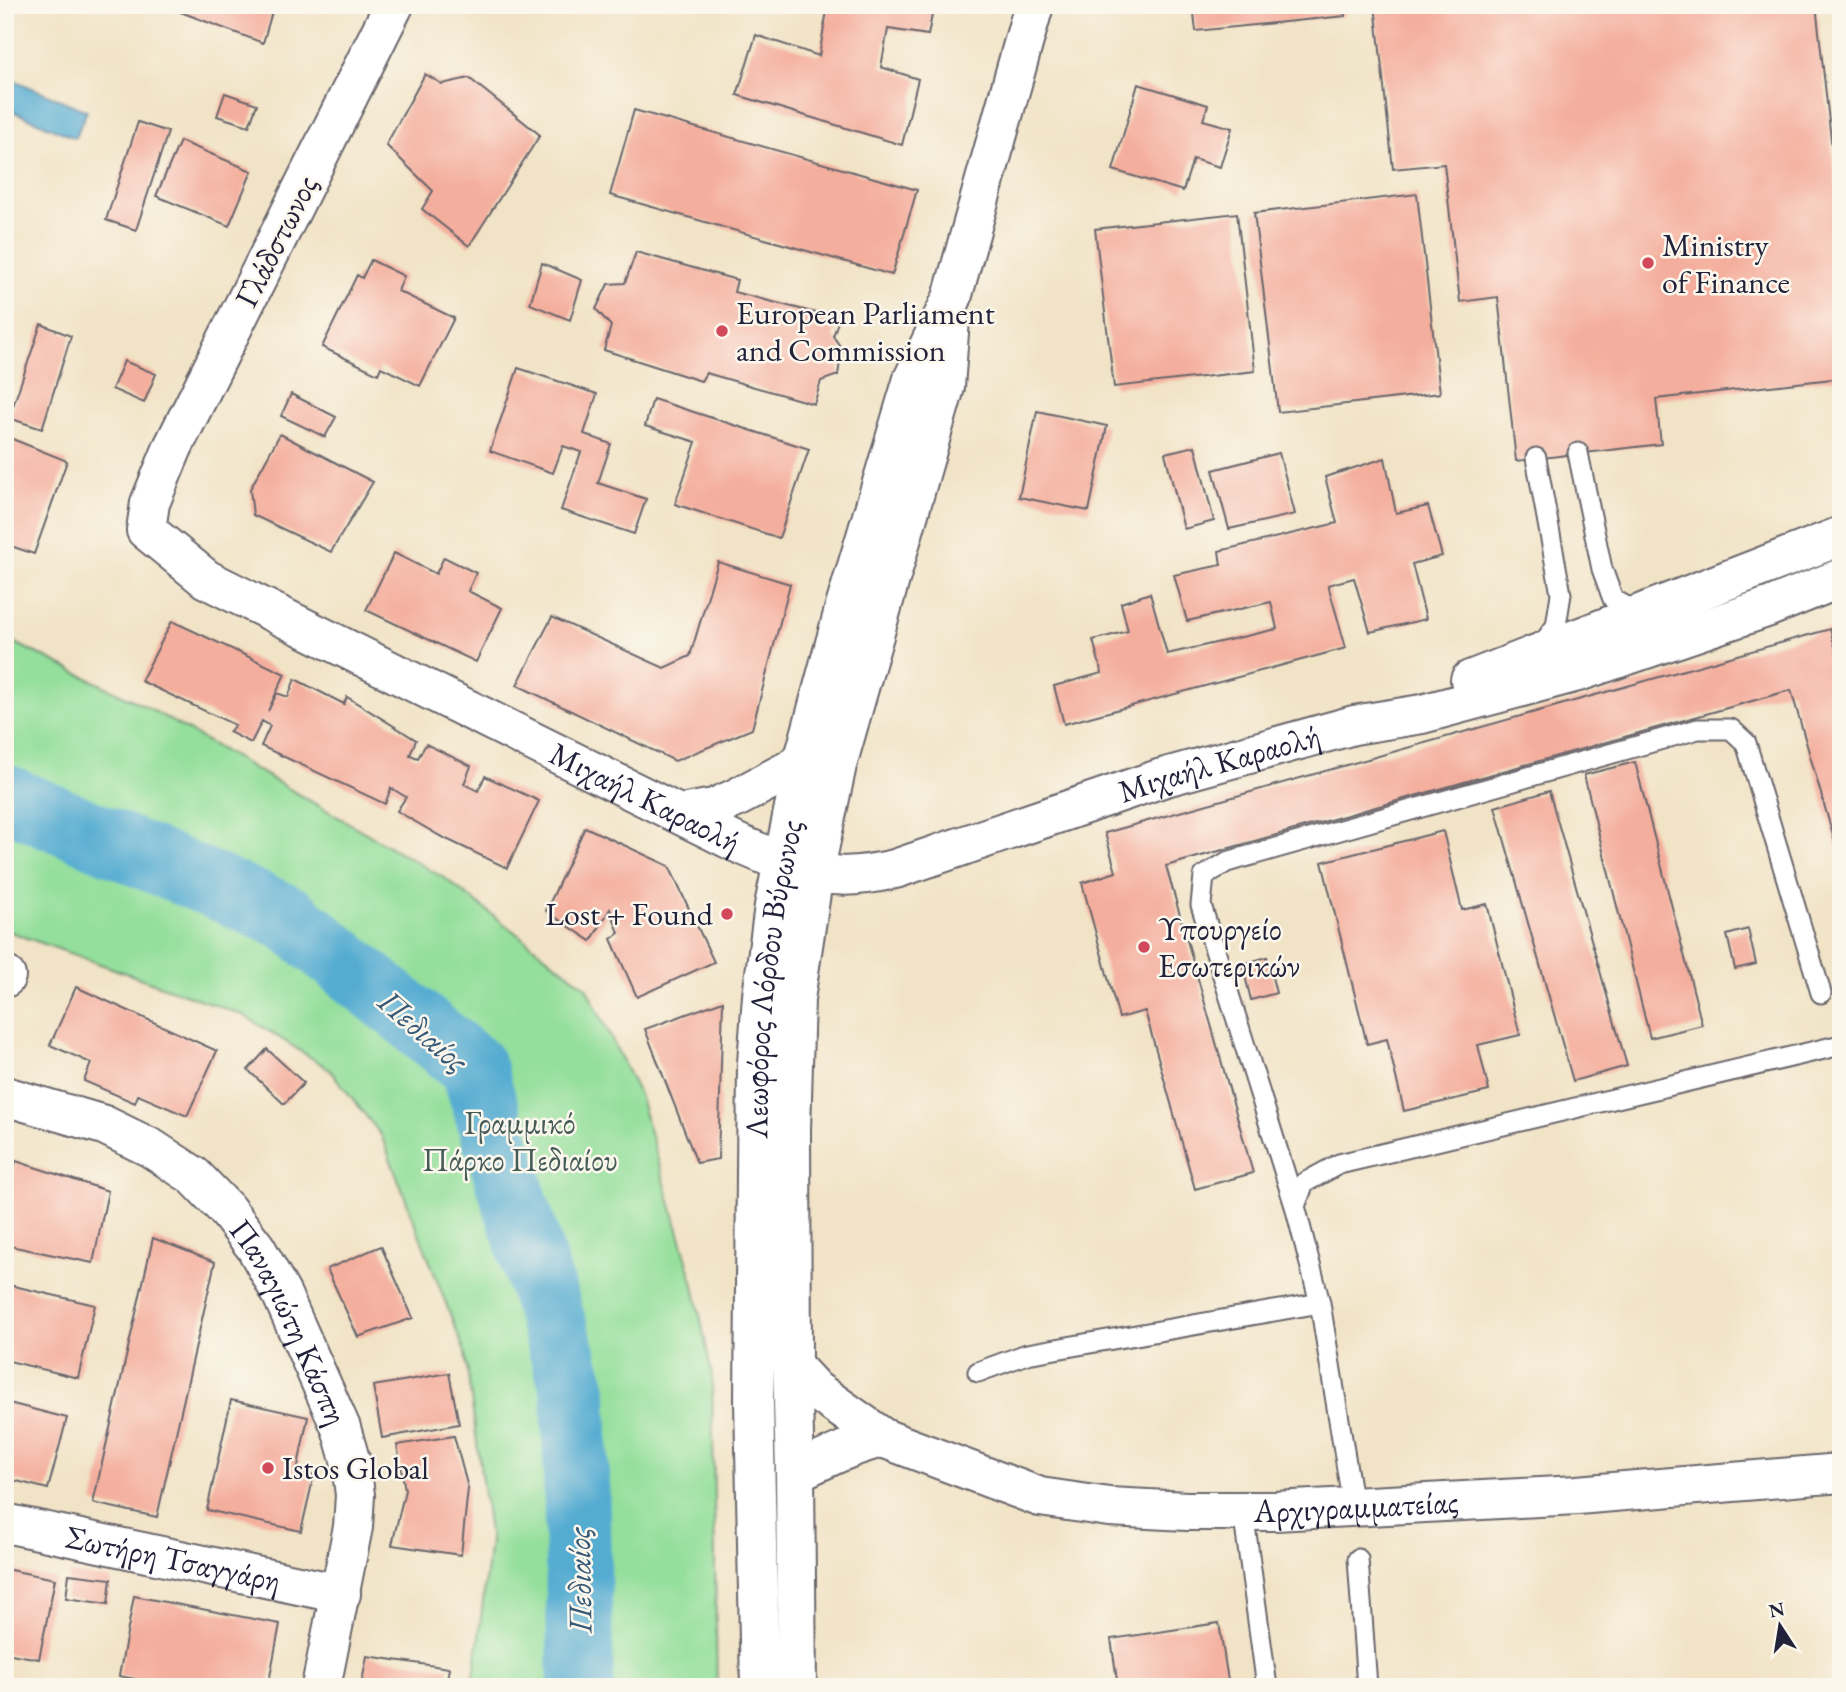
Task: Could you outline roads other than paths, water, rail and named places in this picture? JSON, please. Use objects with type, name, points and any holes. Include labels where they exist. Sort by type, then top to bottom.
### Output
[{"type":"street","name":"Γλάδστωνος","points":[[159,478],[394,5]]},
{"type":"street","name":"Λεωφόρος Λόρδου Βύρωνος","points":[[797,1687],[792,1365],[792,1063],[804,758],[844,610],[913,379],[952,298],[1034,5]]},
{"type":"street","name":"Λεωφόρος Λόρδου Βύρωνος","points":[[760,1687],[754,1401],[757,1063],[762,996],[798,867],[837,765],[945,387],[952,298]]},
{"type":"street","name":"Μιχαήλ Καραολή","points":[[159,478],[149,503],[146,530],[206,579],[737,843],[798,867],[859,877],[895,869],[1162,778],[1354,725],[1841,536]]},
{"type":"street","name":"Μιχαήλ Καραολή","points":[[1354,725],[1422,714],[1578,672],[1769,607],[1841,578]]},
{"type":"street","points":[[681,814],[713,808],[736,798],[791,769],[804,758]]},
{"type":"street","name":"Παναγιώτη Κάσπη","points":[[5,1096],[104,1125],[151,1148],[194,1176],[226,1209],[256,1248],[282,1295],[341,1428],[351,1463],[355,1495],[353,1527],[321,1687]]},
{"type":"street","name":"Αρχιγραμματείας","points":[[792,1365],[814,1390],[883,1438],[1040,1497],[1110,1507],[1243,1511],[1577,1495],[1841,1474]]},
{"type":"street","points":[[795,1473],[838,1452],[883,1438]]},
{"type":"street","name":"Σωτήρη Τσαγγάρη","points":[[5,1523],[341,1594]]},
{"type":"lane","points":[[1578,453],[1602,569],[1613,598],[1640,614]]},
{"type":"lane","points":[[1534,655],[1556,626],[1561,594],[1535,458]]},
{"type":"lane","points":[[1353,1506],[1320,1303],[1295,1206],[1202,905],[1204,876],[1227,862],[1698,729],[1731,729],[1746,743],[1821,993]]},
{"type":"lane","points":[[1295,1206],[1304,1183],[1339,1164],[1841,1045]]},
{"type":"lane","points":[[978,1372],[1027,1354],[1320,1303]]},
{"type":"lane","points":[[1243,1511],[1267,1687]]},
{"type":"lane","points":[[1358,1559],[1367,1687]]},
{"type":"water","points":[[11,79],[87,111],[75,138],[5,108],[5,95]]},
{"type":"waterway","name":"Πεδιαίος","points":[[5,797],[287,917],[473,1067],[574,1390],[581,1687]]},
{"type":"place","name":"Ministry of Finance","points":[[1648,263]]},
{"type":"place","name":"European Parliament and Commission","points":[[722,331]]},
{"type":"place","name":"Lost + Found","points":[[727,914]]},
{"type":"place","name":"Υπουργείο Εσωτερικών","points":[[1144,947]]},
{"type":"place","name":"Istos Global","points":[[268,1468]]},
{"type":"park label","name":"Γραμμικό Πάρκο Πεδιαίου","points":[[520,1142]]}]
